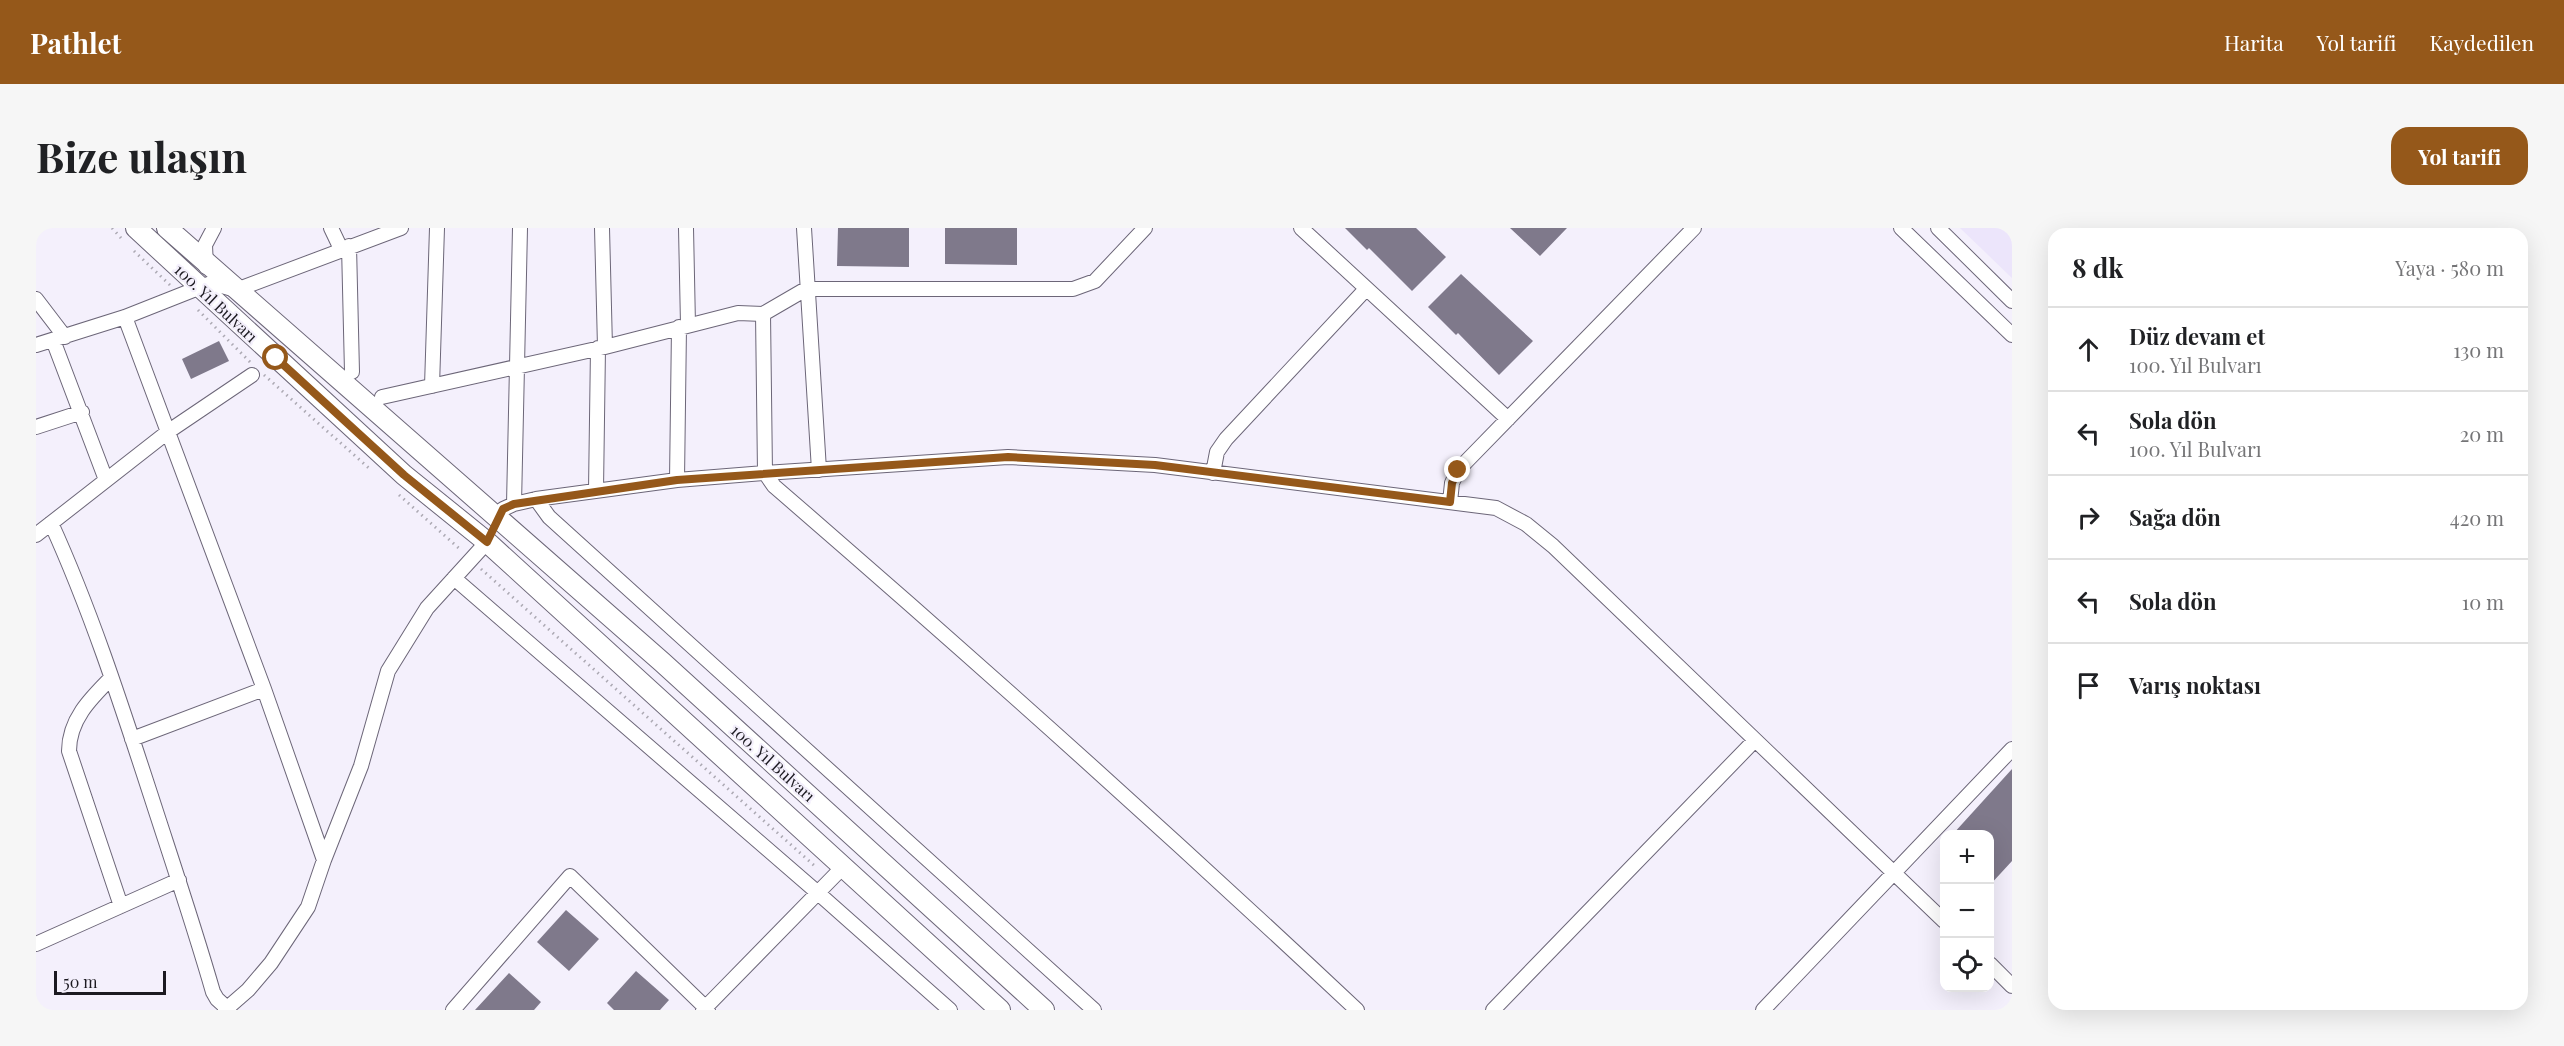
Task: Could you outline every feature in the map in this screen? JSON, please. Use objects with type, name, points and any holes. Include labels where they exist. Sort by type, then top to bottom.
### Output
[{"type":"main road","name":"100. Yıl Bulvarı","points":[[167,228],[671,669],[1044,1010]]},
{"type":"main road","name":"100. Yıl Bulvarı","points":[[131,236],[201,292],[404,475],[487,542],[1000,1010]]},
{"type":"main road","points":[[487,542],[499,520]]},
{"type":"street","points":[[201,292],[205,245],[214,228]]},
{"type":"street","points":[[331,228],[345,248],[352,372]]},
{"type":"street","points":[[36,345],[201,292],[236,290],[401,228]]},
{"type":"street","points":[[432,386],[437,228]]},
{"type":"street","points":[[514,504],[520,228]]},
{"type":"street","points":[[596,490],[602,228]]},
{"type":"street","points":[[677,480],[686,228]]},
{"type":"street","points":[[804,228],[819,470]]},
{"type":"street","points":[[382,397],[517,367],[738,313],[763,314],[806,289],[1073,289],[1095,282],[1145,228]]},
{"type":"street","points":[[1301,228],[1508,419]]},
{"type":"street","points":[[1450,502],[1452,483],[1458,470],[1694,228]]},
{"type":"street","points":[[1901,228],[2012,335]]},
{"type":"street","points":[[1938,228],[2012,300]]},
{"type":"street","points":[[1213,473],[1217,452],[1226,439],[1366,289]]},
{"type":"street","points":[[36,299],[59,338],[106,480]]},
{"type":"street","points":[[763,314],[765,473],[774,486],[985,668],[1228,888],[1357,1010]]},
{"type":"street","points":[[125,317],[264,689],[324,860]]},
{"type":"street","points":[[36,535],[168,431],[256,371]]},
{"type":"street","points":[[36,427],[82,412]]},
{"type":"street","points":[[499,520],[503,509],[514,504],[596,490],[677,480],[1008,457],[1155,465],[1496,508],[1540,534],[1940,917]]},
{"type":"street","points":[[536,500],[549,517],[644,605],[1094,1010]]},
{"type":"street","points":[[51,523],[72,569],[111,678],[179,880],[213,992],[227,1009],[248,990],[278,953],[308,907],[361,766],[388,671],[427,608],[487,542]]},
{"type":"street","points":[[454,578],[950,1010]]},
{"type":"street","points":[[111,678],[86,703],[69,735],[69,751],[121,906]]},
{"type":"street","points":[[132,739],[264,689]]},
{"type":"street","points":[[1493,1010],[1755,740]]},
{"type":"street","points":[[1763,1010],[2012,749]]},
{"type":"street","points":[[453,1010],[570,876],[706,1009],[843,867]]},
{"type":"street","points":[[36,944],[179,880]]},
{"type":"street","points":[[1994,969],[2012,986]]},
{"type":"path","points":[[112,228],[131,236]]},
{"type":"path","points":[[133,250],[165,281]]},
{"type":"path","points":[[201,292],[256,371],[379,477]]},
{"type":"path","points":[[397,493],[460,549]]},
{"type":"path","points":[[481,569],[820,871]]},
{"type":"shaded area","points":[[1960,228],[2012,228],[2012,278]]},
{"type":"building","points":[[838,228],[909,228],[909,267],[837,266]]},
{"type":"building","points":[[945,228],[1017,228],[1017,265],[945,264]]},
{"type":"building","points":[[1345,228],[1416,228],[1446,257],[1412,291],[1369,248],[1367,250]]},
{"type":"building","points":[[1510,228],[1567,228],[1540,256]]},
{"type":"building","points":[[1461,274],[1533,341],[1499,375],[1458,333],[1456,335],[1428,307]]},
{"type":"building","points":[[219,341],[229,361],[191,379],[182,359]]},
{"type":"building","points":[[2012,769],[2012,861],[1994,881],[1994,830],[1957,830]]},
{"type":"building","points":[[566,910],[599,939],[569,971],[537,942]]},
{"type":"building","points":[[636,971],[669,1000],[660,1010],[614,1010],[607,1003]]},
{"type":"building","points":[[509,973],[541,1002],[534,1010],[475,1010]]},
{"type":"route","points":[[276,358],[404,475],[487,542],[503,509],[514,504],[596,490],[677,480],[765,473],[1008,457],[1155,465],[1450,502],[1452,483],[1458,470]]}]
